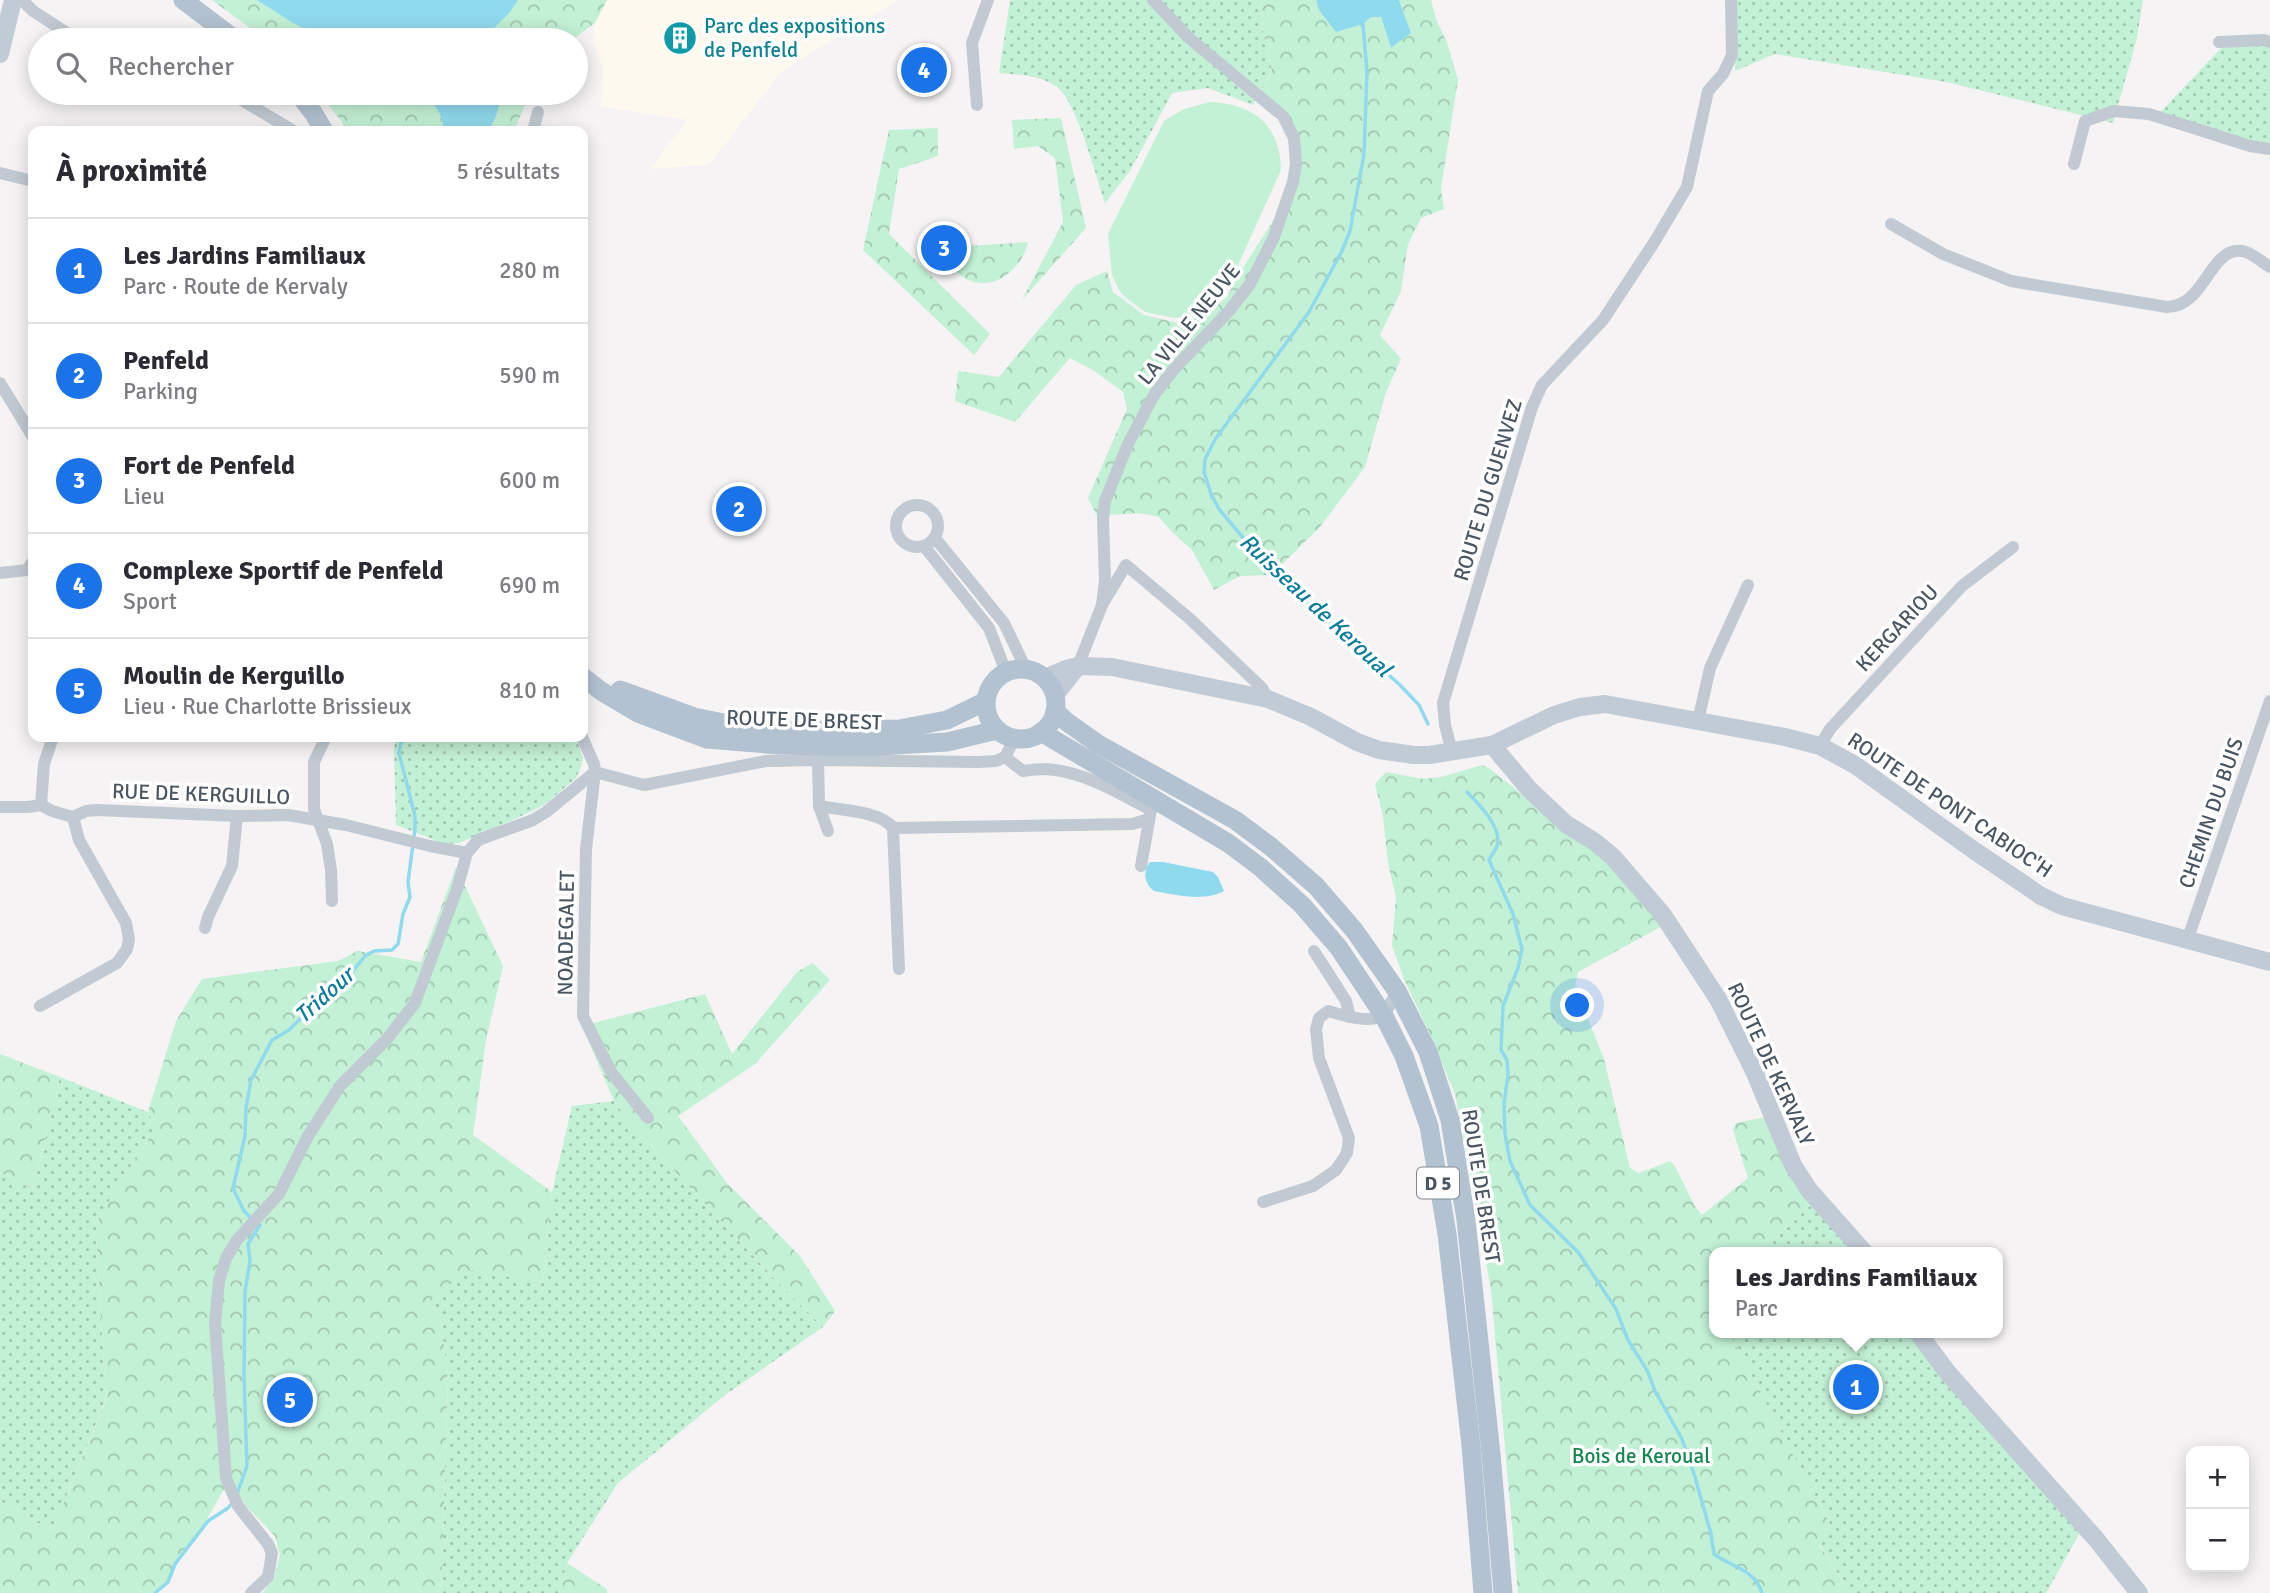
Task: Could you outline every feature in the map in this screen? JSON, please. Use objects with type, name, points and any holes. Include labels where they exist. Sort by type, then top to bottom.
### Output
[{"type":"main road","points":[[175,0],[218,28]]},
{"type":"main road","points":[[183,0],[220,28]]},
{"type":"main road","points":[[307,105],[321,126]]},
{"type":"main road","points":[[1026,669],[1036,672],[1052,695],[1050,723],[1029,738],[1006,734],[990,722],[986,701],[989,689],[996,679],[1006,672],[1026,669]]},
{"type":"main road","name":"ROUTE DE BREST","points":[[588,677],[639,699],[694,717],[748,728],[784,731],[899,729],[947,720],[986,701]]},
{"type":"main road","name":"ROUTE DE BREST","points":[[588,679],[601,691],[638,713],[707,739],[778,745],[861,747],[947,742],[1006,734]]},
{"type":"main road","name":"ROUTE DE BREST","points":[[1052,695],[1067,722],[1098,744],[1235,820],[1316,886],[1347,921],[1397,991],[1428,1052],[1450,1120],[1466,1220],[1503,1593]]},
{"type":"main road","name":"ROUTE DE BREST","points":[[1041,732],[1228,843],[1259,867],[1303,905],[1339,948],[1384,1016],[1404,1056],[1429,1126],[1447,1234],[1471,1444],[1483,1593]]},
{"type":"street","points":[[0,54],[13,0]]},
{"type":"street","points":[[22,0],[33,11],[59,28]]},
{"type":"street","points":[[977,105],[972,43],[988,0]]},
{"type":"street","name":"LA VILLE NEUVE","points":[[1102,605],[1105,580],[1102,519],[1105,501],[1128,444],[1154,395],[1250,284],[1274,237],[1293,182],[1296,164],[1294,138],[1283,116],[1189,38],[1153,0]]},
{"type":"street","name":"ROUTE DU GUENVEZ","points":[[1452,752],[1443,703],[1532,407],[1542,385],[1603,320],[1687,187],[1708,91],[1723,74],[1732,55],[1731,0]]},
{"type":"street","points":[[2219,42],[2270,42]]},
{"type":"street","points":[[255,105],[286,126]]},
{"type":"street","points":[[2074,164],[2085,121],[2114,111],[2149,114],[2250,146],[2270,149]]},
{"type":"street","points":[[534,126],[538,112]]},
{"type":"street","points":[[0,173],[28,180]]},
{"type":"street","points":[[1891,224],[1943,254],[2011,281],[2166,307],[2175,306],[2190,298],[2199,290],[2219,260],[2231,252],[2244,250],[2270,268]]},
{"type":"street","points":[[0,383],[28,429]]},
{"type":"street","points":[[1006,672],[989,628],[930,542],[1004,623],[1026,669]]},
{"type":"street","name":"KERGARIOU","points":[[1820,746],[1830,729],[1962,586],[2013,547]]},
{"type":"street","points":[[1052,695],[1079,666],[1102,605],[1126,565],[1190,619],[1262,688],[1268,699]]},
{"type":"street","points":[[0,573],[28,568]]},
{"type":"street","points":[[1698,721],[1710,668],[1748,585]]},
{"type":"street","name":"ROUTE DE PONT CABIOC'H","points":[[1079,666],[1112,667],[1268,699],[1311,717],[1357,742],[1379,750],[1414,755],[1492,745],[1554,715],[1580,707],[1605,704],[1820,746],[1855,765],[2040,895],[2062,906],[2270,962]]},
{"type":"street","name":"CHEMIN DU BUIS","points":[[2188,938],[2270,701]]},
{"type":"street","points":[[1004,757],[1006,734]]},
{"type":"street","points":[[41,805],[44,764],[51,742]]},
{"type":"street","points":[[324,742],[314,762],[314,808],[327,844],[331,870],[331,901]]},
{"type":"street","points":[[584,742],[594,764],[594,772]]},
{"type":"street","name":"ROUTE DE KERVALY","points":[[1492,745],[1529,789],[1566,824],[1614,857],[1663,915],[1718,999],[1755,1073],[1793,1165],[1810,1190],[1860,1247]]},
{"type":"street","points":[[594,772],[644,785],[758,762],[978,762],[996,761],[1004,757]]},
{"type":"street","points":[[1004,757],[1023,771],[1046,769],[1076,776],[1112,789],[1151,810],[1141,866]]},
{"type":"street","points":[[818,760],[819,806],[828,831]]},
{"type":"street","points":[[251,1593],[268,1577],[272,1553],[238,1506],[226,1478],[215,1323],[219,1281],[226,1258],[237,1240],[279,1194],[327,1104],[405,1019],[415,1003],[457,889],[467,853],[478,841],[533,820],[546,812],[594,772]]},
{"type":"street","name":"NOADEGALET","points":[[594,772],[586,849],[583,1016],[611,1072],[648,1118]]},
{"type":"street","points":[[0,807],[41,805],[73,817],[79,839],[126,923],[129,939],[127,949],[117,963],[40,1006]]},
{"type":"street","points":[[819,806],[876,816],[887,820],[893,828],[899,969]]},
{"type":"street","name":"RUE DE KERGUILLO","points":[[73,817],[86,811],[97,810],[176,811],[237,816],[288,815],[358,827],[467,853]]},
{"type":"street","points":[[205,928],[232,866],[237,816]]},
{"type":"street","points":[[893,828],[1132,824],[1150,819]]},
{"type":"street","points":[[1314,951],[1346,1002],[1350,1017]]},
{"type":"street","points":[[1262,1202],[1313,1186],[1336,1170],[1347,1153],[1349,1138],[1319,1058],[1319,1018],[1328,1011],[1350,1017],[1375,1019],[1384,1016],[1397,991]]},
{"type":"street","points":[[1922,1338],[1948,1373],[2088,1529],[2139,1593]]},
{"type":"shaded area","points":[[607,0],[898,0],[782,71],[709,165],[650,169],[687,120],[601,106],[603,69],[593,43],[595,23]]},
{"type":"green space","points":[[212,0],[607,0],[595,23],[588,28],[250,28]]},
{"type":"green space","points":[[1010,0],[1260,0],[1263,32],[1272,71],[1253,105],[1208,88],[1172,93],[1130,171],[1105,203],[1078,123],[1064,95],[1057,87],[1044,80],[999,73]]},
{"type":"green space","points":[[1260,0],[1316,0],[1319,10],[1363,24],[1371,17],[1381,17],[1391,48],[1411,33],[1399,0],[1431,0],[1458,80],[1441,188],[1444,209],[1421,218],[1408,244],[1401,291],[1380,335],[1401,359],[1386,392],[1365,467],[1320,527],[1271,575],[1240,576],[1214,590],[1192,550],[1159,517],[1139,513],[1097,516],[1088,498],[1127,409],[1123,392],[1093,370],[1070,358],[1015,422],[955,401],[958,371],[999,377],[1076,285],[1107,271],[1113,292],[1144,315],[1178,323],[1206,314],[1227,297],[1287,199],[1294,138],[1259,95],[1272,71],[1263,32]]},
{"type":"green space","points":[[1736,0],[2143,0],[2137,38],[2113,123],[1946,82],[1775,54],[1735,71]]},
{"type":"green space","points":[[2270,45],[2270,153],[2154,119],[2223,46]]},
{"type":"green space","points":[[1210,102],[1239,107],[1261,119],[1276,140],[1281,170],[1224,295],[1216,303],[1189,316],[1174,318],[1145,312],[1119,290],[1112,275],[1108,234],[1164,121],[1184,109]]},
{"type":"green space","points":[[329,105],[525,105],[516,126],[344,126]]},
{"type":"green space","points":[[1061,118],[1086,228],[1022,300],[1063,222],[1055,158],[1038,146],[1014,149],[1012,120]]},
{"type":"green space","points":[[938,128],[938,156],[899,169],[889,234],[990,334],[974,355],[863,250],[889,130]]},
{"type":"green space","points":[[1028,242],[1018,263],[1010,272],[991,282],[981,283],[970,281],[952,269],[940,248]]},
{"type":"green space","points":[[395,742],[578,742],[583,758],[576,778],[544,805],[459,843],[445,844],[396,825]]},
{"type":"green space","name":"Bois de Keroual","points":[[1482,765],[1489,768],[1621,873],[1664,925],[1578,972],[1575,986],[1604,1059],[1630,1168],[1639,1173],[1670,1161],[1702,1215],[1748,1178],[1733,1130],[1736,1123],[1766,1117],[1813,1203],[1765,1247],[1709,1247],[1709,1338],[1732,1338],[1830,1524],[1819,1544],[1850,1593],[1518,1593],[1491,1290],[1455,1094],[1392,946],[1396,898],[1375,784],[1386,772],[1423,779],[1441,777]]},
{"type":"green space","points":[[456,867],[503,966],[486,1040],[473,1135],[552,1192],[543,1282],[469,1271],[428,1301],[441,1322],[448,1381],[441,1593],[262,1593],[274,1579],[280,1555],[275,1536],[245,1505],[235,1486],[224,1489],[198,1535],[175,1564],[168,1582],[155,1593],[0,1593],[0,1501],[52,1531],[106,1400],[96,1235],[99,1217],[156,1127],[148,1112],[176,1021],[202,979],[338,961],[358,951],[421,962]]},
{"type":"green space","points":[[813,963],[830,980],[755,1064],[678,1116],[727,1183],[800,1256],[835,1311],[823,1327],[784,1289],[629,1122],[614,1101],[582,1026],[705,994],[732,1054],[798,971]]},
{"type":"green space","points":[[0,1054],[60,1077],[33,1189],[0,1172]]},
{"type":"green space","points":[[60,1077],[148,1112],[156,1127],[99,1217],[96,1236],[106,1399],[52,1531],[0,1501],[0,1172],[33,1189]]},
{"type":"green space","points":[[614,1101],[629,1122],[784,1289],[823,1327],[725,1395],[618,1483],[567,1563],[559,1593],[441,1593],[448,1381],[441,1322],[428,1301],[469,1270],[543,1282],[552,1192],[572,1106]]},
{"type":"green space","points":[[1813,1203],[1853,1247],[1765,1247]]},
{"type":"green space","points":[[1732,1338],[1918,1338],[2081,1531],[2046,1593],[1850,1593],[1819,1543],[1830,1524]]},
{"type":"green space","points":[[567,1563],[607,1589],[607,1593],[559,1593]]},
{"type":"water","points":[[257,0],[518,0],[494,28],[304,28]]},
{"type":"water","points":[[1316,0],[1399,0],[1411,33],[1391,48],[1381,17],[1371,17],[1363,24],[1336,32],[1319,10]]},
{"type":"water","points":[[434,105],[499,105],[491,126],[444,126]]},
{"type":"water","points":[[1150,862],[1213,872],[1224,891],[1199,897],[1154,891],[1146,878]]},
{"type":"waterway","name":"Ruisseau de Keroual","points":[[1363,24],[1367,72],[1364,154],[1350,231],[1309,312],[1216,438],[1205,459],[1204,472],[1219,509],[1261,559],[1400,685],[1419,705],[1428,724]]},
{"type":"waterway","name":"Tridour","points":[[252,1219],[244,1211],[233,1188],[245,1136],[251,1080],[272,1040],[289,1030],[345,981],[365,956],[374,951],[392,950],[398,944],[403,914],[410,897],[408,882],[415,829],[415,816],[399,753],[401,742]]},
{"type":"waterway","name":"Ruisseau de Keroual","points":[[1467,792],[1488,816],[1496,832],[1497,846],[1489,860],[1513,914],[1522,949],[1518,968],[1503,1006],[1501,1050],[1507,1060],[1504,1104],[1505,1134],[1510,1161],[1530,1205],[1578,1252],[1616,1309],[1628,1340],[1648,1372],[1655,1391],[1682,1439],[1711,1534],[1714,1554],[1742,1569],[1754,1579],[1762,1593]]},
{"type":"waterway","name":"Tridour","points":[[237,1494],[247,1466],[244,1377],[245,1292],[250,1261],[248,1244],[260,1225]]},
{"type":"waterway","name":"Tridour","points":[[155,1593],[168,1582],[175,1564],[208,1521],[232,1503]]},
{"type":"place","name":"Parc des expositions de Penfeld","points":[[680,38]]},
{"type":"place","name":"Complexe Sportif de Penfeld","points":[[924,70]]},
{"type":"place","name":"Fort de Penfeld","points":[[944,248]]},
{"type":"place","name":"Penfeld","points":[[739,509]]},
{"type":"place","name":"Les Jardins Familiaux","points":[[1856,1387]]},
{"type":"place","name":"Moulin de Kerguillo","points":[[290,1400]]}]
